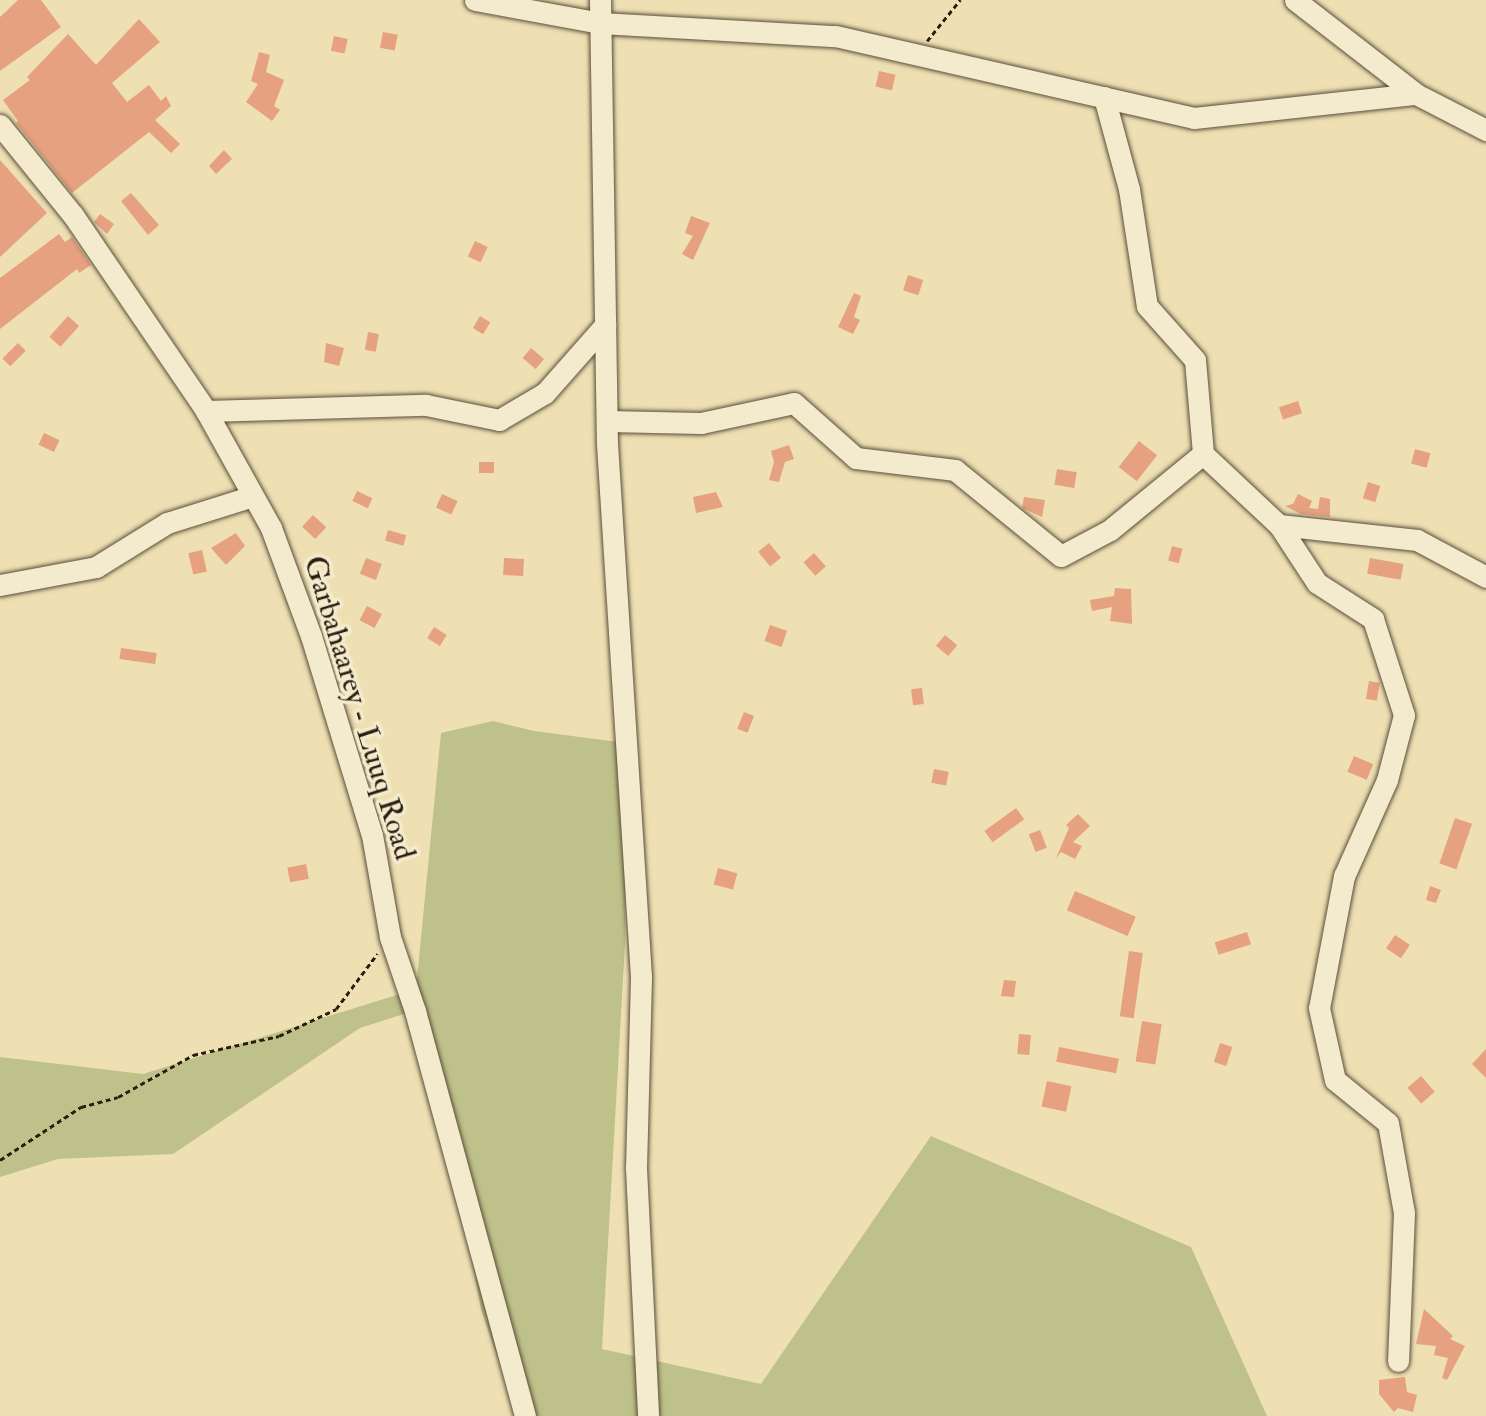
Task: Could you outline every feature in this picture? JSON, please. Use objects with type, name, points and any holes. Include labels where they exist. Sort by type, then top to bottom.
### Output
[{"type":"street","points":[[475,0],[600,23],[836,36],[1194,118],[1416,94]]},
{"type":"street","points":[[600,0],[607,421],[641,977],[636,1168],[648,1416]]},
{"type":"street","points":[[1295,0],[1416,94],[1486,130]]},
{"type":"street","points":[[1104,97],[1129,189],[1147,306],[1195,360],[1203,454],[1279,525],[1317,583],[1373,619],[1404,715],[1387,780],[1344,876],[1319,1008],[1335,1080],[1388,1123],[1404,1213],[1398,1361]]},
{"type":"street","name":"Garbahaarey - Luuq Road","points":[[0,125],[73,215],[206,411],[271,528],[311,636],[372,835],[390,937],[415,1011],[525,1416]]},
{"type":"street","points":[[206,411],[426,405],[499,419],[545,393],[605,325]]},
{"type":"street","points":[[607,421],[701,423],[794,403],[856,458],[954,470],[1061,556],[1110,530],[1203,454]]},
{"type":"street","points":[[0,585],[96,567],[167,523],[253,496]]},
{"type":"street","points":[[1279,525],[1417,540],[1486,577]]},
{"type":"path","points":[[917,54],[960,0]]},
{"type":"path","points":[[0,1160],[81,1107],[117,1097],[193,1055],[279,1037],[336,1009],[390,937]]},
{"type":"green space","points":[[493,721],[534,731],[626,743],[625,944],[602,1349],[761,1384],[931,1136],[1191,1247],[1267,1416],[518,1416],[481,1310],[457,1177],[407,1013],[360,1028],[173,1154],[58,1159],[0,1177],[0,1057],[143,1074],[416,989],[441,733]]},
{"type":"building","points":[[18,0],[41,0],[61,27],[0,71],[0,17]]},
{"type":"building","points":[[139,19],[160,42],[112,83],[127,102],[149,85],[161,101],[166,96],[171,106],[155,120],[180,144],[171,153],[149,132],[72,193],[16,123],[18,121],[3,100],[30,80],[27,77],[68,34],[96,65]]},
{"type":"building","points":[[383,32],[398,35],[395,51],[380,48]]},
{"type":"building","points":[[334,36],[348,39],[345,54],[331,51]]},
{"type":"building","points":[[259,52],[270,55],[266,72],[284,80],[274,106],[280,110],[272,121],[246,102],[258,84],[251,81]]},
{"type":"building","points":[[879,71],[896,75],[892,90],[875,87]]},
{"type":"building","points":[[224,150],[232,159],[216,174],[209,166]]},
{"type":"building","points":[[0,160],[47,213],[0,257]]},
{"type":"building","points":[[131,193],[159,225],[148,235],[121,201]]},
{"type":"building","points":[[100,214],[114,224],[107,234],[94,222]]},
{"type":"building","points":[[691,216],[710,223],[693,260],[682,254],[693,236],[685,233]]},
{"type":"building","points":[[59,234],[65,242],[72,237],[91,265],[79,273],[77,269],[0,329],[0,278]]},
{"type":"building","points":[[475,241],[488,247],[481,262],[468,256]]},
{"type":"building","points":[[908,275],[923,280],[918,295],[903,290]]},
{"type":"building","points":[[854,293],[861,296],[854,317],[860,320],[853,334],[838,327]]},
{"type":"building","points":[[68,316],[79,326],[60,347],[49,337]]},
{"type":"building","points":[[480,316],[490,322],[483,334],[473,328]]},
{"type":"building","points":[[368,332],[379,334],[376,352],[365,350]]},
{"type":"building","points":[[18,343],[26,351],[10,366],[2,359]]},
{"type":"building","points":[[326,343],[344,348],[339,366],[324,362]]},
{"type":"building","points":[[531,348],[544,359],[536,369],[523,358]]},
{"type":"building","points":[[1298,401],[1302,413],[1283,420],[1279,407]]},
{"type":"building","points":[[44,433],[59,440],[54,452],[39,445]]},
{"type":"building","points":[[1139,441],[1157,455],[1137,481],[1119,467]]},
{"type":"building","points":[[789,445],[794,459],[785,462],[779,482],[769,480],[774,462],[771,451]]},
{"type":"building","points":[[1415,449],[1430,453],[1427,468],[1411,463]]},
{"type":"building","points":[[479,462],[494,462],[494,473],[479,473]]},
{"type":"building","points":[[1057,469],[1077,472],[1074,488],[1054,485]]},
{"type":"building","points":[[1368,482],[1380,486],[1375,502],[1363,498]]},
{"type":"building","points":[[357,491],[372,498],[368,508],[352,501]]},
{"type":"building","points":[[716,492],[723,507],[696,513],[693,497]]},
{"type":"building","points":[[442,494],[458,501],[451,515],[436,508]]},
{"type":"building","points":[[1298,494],[1312,501],[1309,508],[1318,509],[1320,497],[1330,499],[1330,517],[1301,514],[1285,506],[1293,504]]},
{"type":"building","points":[[1024,497],[1045,500],[1042,517],[1022,508]]},
{"type":"building","points":[[313,515],[326,527],[315,539],[302,527]]},
{"type":"building","points":[[388,530],[406,535],[403,546],[385,541]]},
{"type":"building","points":[[236,533],[245,546],[226,565],[211,548]]},
{"type":"building","points":[[769,543],[781,558],[770,567],[758,552]]},
{"type":"building","points":[[1172,546],[1183,549],[1179,563],[1168,560]]},
{"type":"building","points":[[202,550],[207,571],[193,575],[188,553]]},
{"type":"building","points":[[814,553],[826,567],[815,576],[803,562]]},
{"type":"building","points":[[366,558],[382,564],[376,580],[360,574]]},
{"type":"building","points":[[504,558],[524,559],[523,576],[503,575]]},
{"type":"building","points":[[1370,558],[1403,564],[1401,580],[1367,574]]},
{"type":"building","points":[[1115,588],[1131,589],[1132,624],[1110,621],[1112,607],[1092,611],[1090,600],[1114,596]]},
{"type":"building","points":[[367,606],[382,614],[374,628],[359,620]]},
{"type":"building","points":[[770,625],[787,631],[781,647],[764,641]]},
{"type":"building","points":[[434,627],[447,635],[440,646],[427,638]]},
{"type":"building","points":[[945,635],[957,645],[948,656],[936,646]]},
{"type":"building","points":[[121,648],[157,653],[155,664],[119,659]]},
{"type":"building","points":[[1369,681],[1380,683],[1377,701],[1366,699]]},
{"type":"building","points":[[922,688],[924,704],[913,705],[911,689]]},
{"type":"building","points":[[744,712],[754,716],[747,733],[737,729]]},
{"type":"building","points":[[1354,756],[1373,764],[1367,780],[1347,772]]},
{"type":"building","points":[[934,769],[949,772],[946,786],[931,783]]},
{"type":"building","points":[[1016,808],[1024,819],[993,842],[984,831]]},
{"type":"building","points":[[1078,814],[1090,826],[1073,842],[1082,846],[1075,859],[1061,852],[1056,858],[1069,828],[1066,825]]},
{"type":"building","points":[[1455,818],[1472,824],[1456,869],[1439,863]]},
{"type":"building","points":[[1040,830],[1047,848],[1036,852],[1029,834]]},
{"type":"building","points":[[306,864],[309,879],[290,882],[287,868]]},
{"type":"building","points":[[718,868],[737,873],[733,890],[714,884]]},
{"type":"building","points":[[1430,886],[1441,890],[1436,903],[1426,900]]},
{"type":"building","points":[[1075,891],[1136,917],[1128,936],[1067,910]]},
{"type":"building","points":[[1247,932],[1251,944],[1219,955],[1215,943]]},
{"type":"building","points":[[1395,935],[1410,945],[1401,958],[1386,948]]},
{"type":"building","points":[[1129,951],[1143,953],[1134,1018],[1120,1016]]},
{"type":"building","points":[[1004,980],[1016,981],[1014,997],[1001,996]]},
{"type":"building","points":[[1142,1021],[1162,1024],[1155,1065],[1136,1061]]},
{"type":"building","points":[[1019,1034],[1031,1035],[1029,1055],[1017,1054]]},
{"type":"building","points":[[1220,1043],[1232,1047],[1226,1066],[1214,1062]]},
{"type":"building","points":[[1059,1047],[1119,1059],[1116,1073],[1056,1062]]},
{"type":"building","points":[[1486,1049],[1486,1078],[1472,1064]]},
{"type":"building","points":[[1421,1076],[1435,1092],[1421,1104],[1407,1088]]},
{"type":"building","points":[[1047,1081],[1071,1086],[1066,1112],[1042,1106]]},
{"type":"building","points":[[1424,1309],[1453,1336],[1450,1339],[1465,1346],[1447,1380],[1442,1378],[1448,1358],[1434,1355],[1436,1346],[1416,1344]]},
{"type":"building","points":[[1405,1377],[1407,1392],[1417,1395],[1413,1412],[1398,1408],[1394,1412],[1379,1394],[1379,1380]]}]
